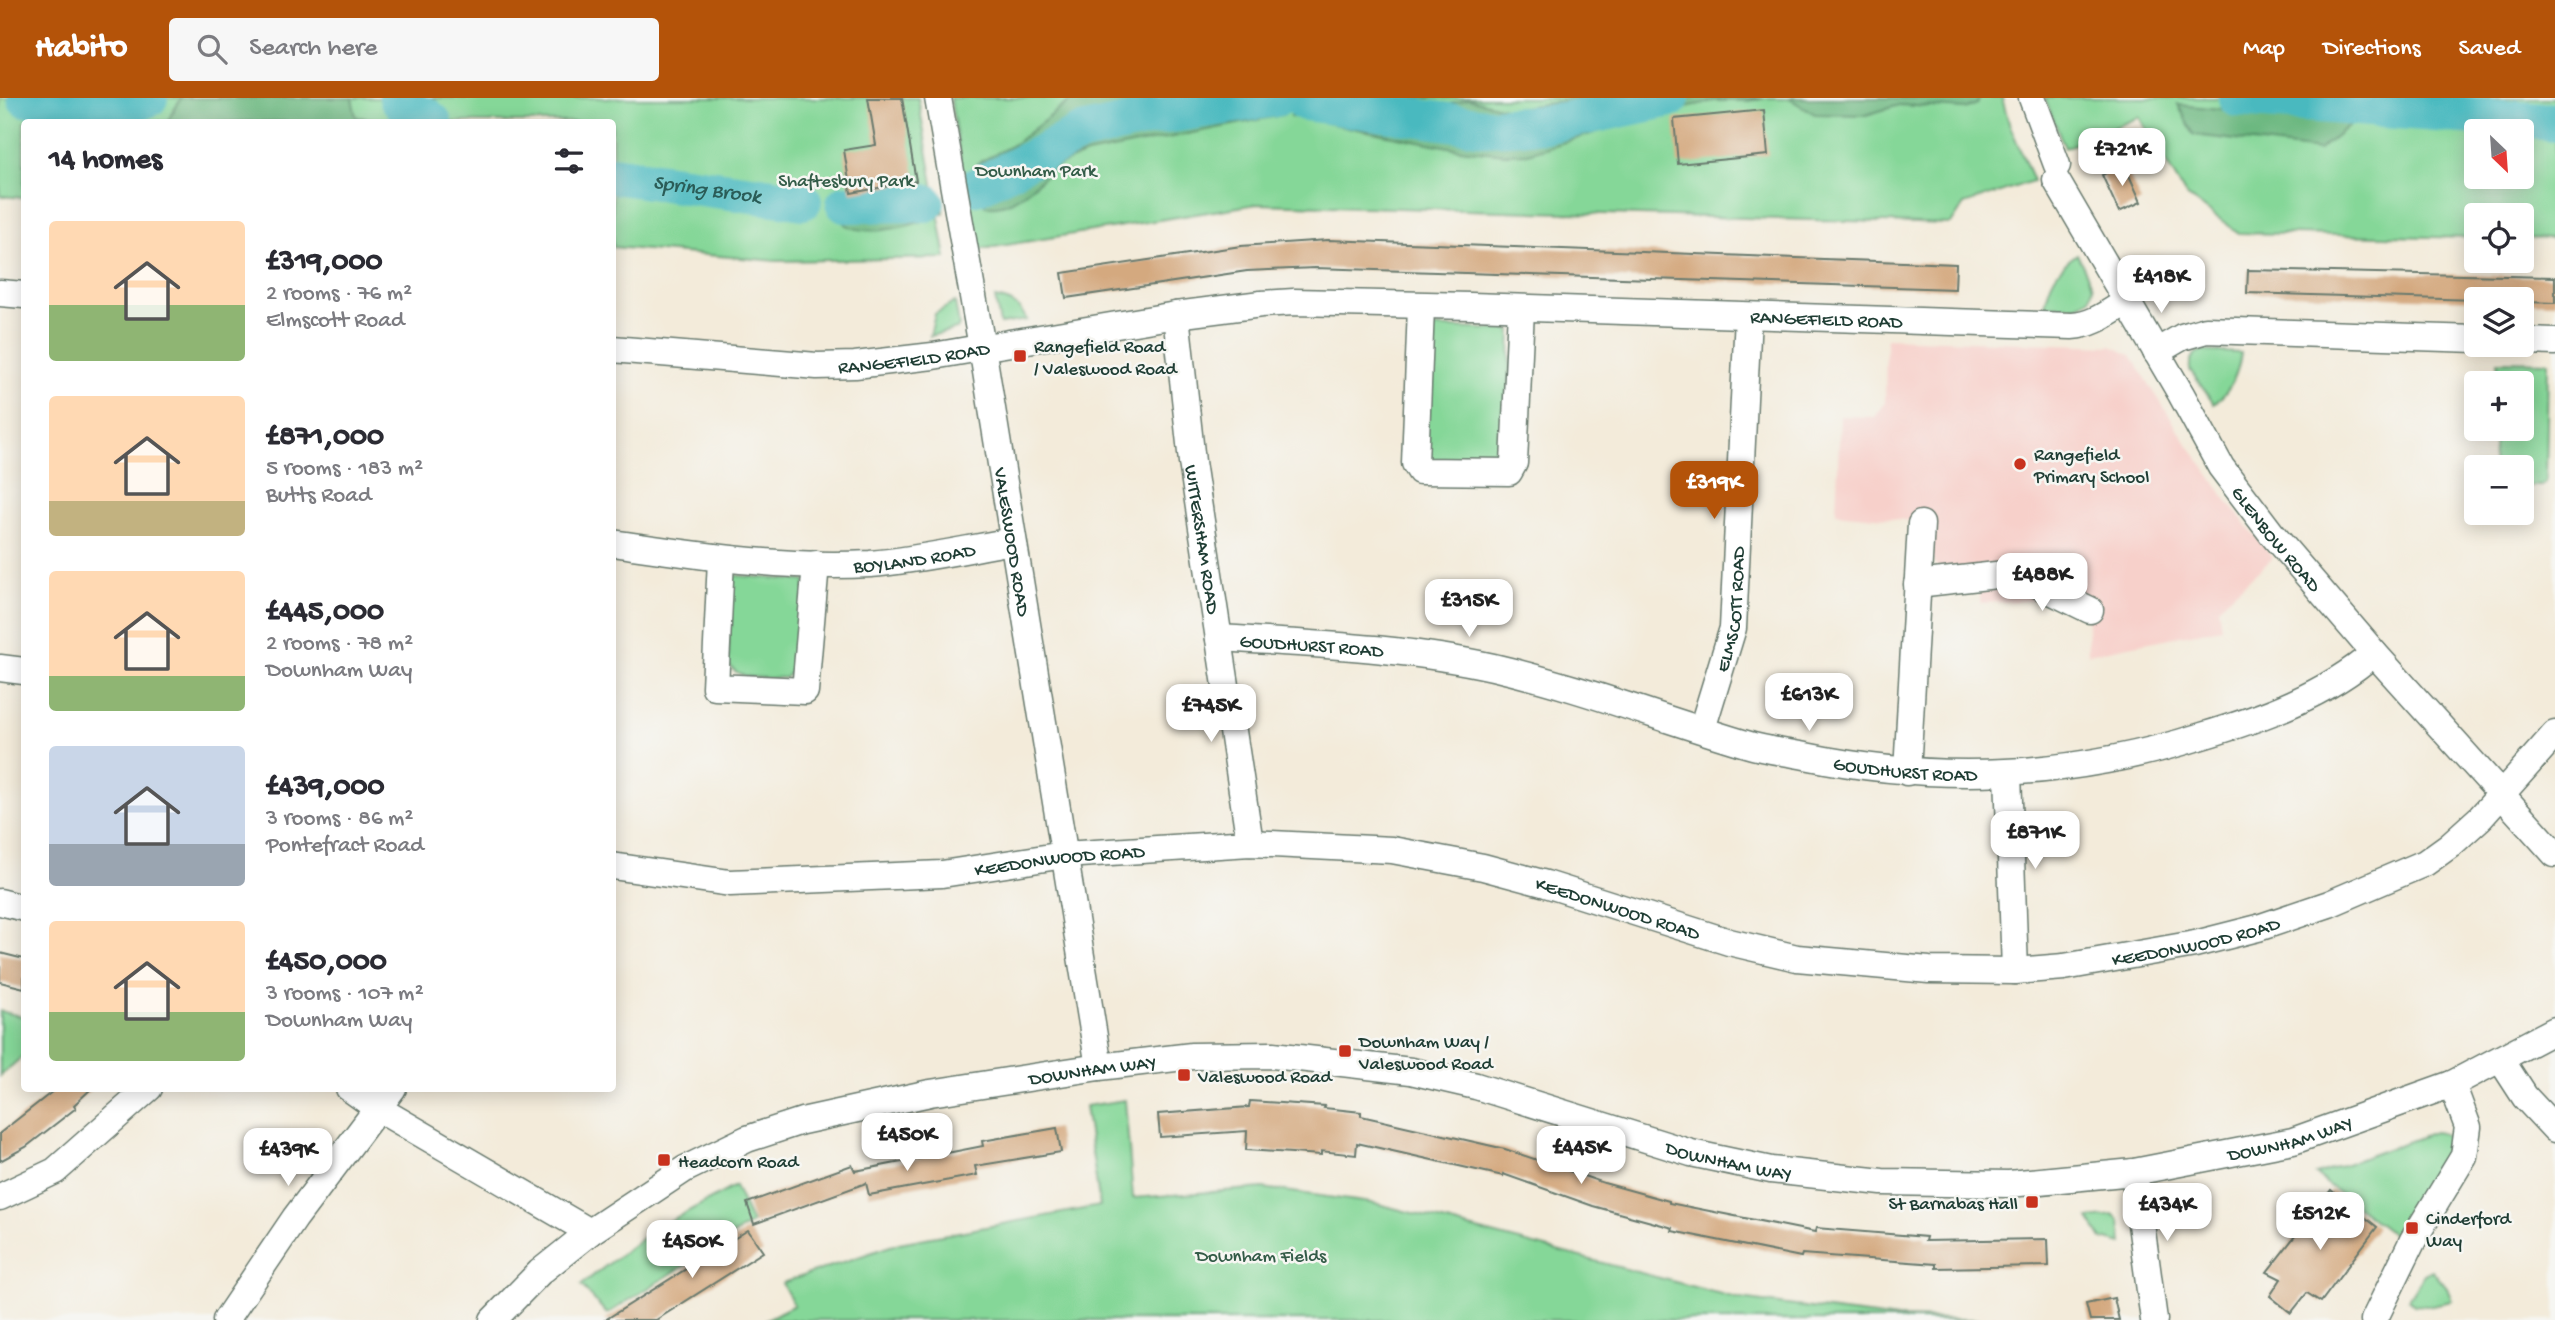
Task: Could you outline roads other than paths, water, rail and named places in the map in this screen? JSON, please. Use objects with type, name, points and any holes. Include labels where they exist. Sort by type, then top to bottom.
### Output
[{"type":"street","name":"VALESWOOD ROAD","points":[[938,98],[982,346],[1099,1066]]},
{"type":"street","name":"GLENBOW ROAD","points":[[2032,98],[2057,172],[2126,302],[2221,467],[2272,534],[2374,653],[2555,854]]},
{"type":"street","points":[[0,293],[21,295]]},
{"type":"street","name":"RANGEFIELD ROAD","points":[[616,349],[817,366],[892,362],[1176,316],[1294,302],[2071,326],[2096,321],[2126,302]]},
{"type":"street","points":[[1421,307],[1415,463],[1420,471],[1509,471],[1514,463],[1521,309]]},
{"type":"street","name":"WITTERSHAM ROAD","points":[[1176,316],[1192,462],[1250,843]]},
{"type":"street","name":"ELMSCOTT ROAD","points":[[1702,729],[1732,628],[1748,316]]},
{"type":"street","points":[[2156,352],[2182,337],[2206,330],[2464,339]]},
{"type":"street","points":[[2534,341],[2555,342]]},
{"type":"street","points":[[1908,772],[1921,524]]},
{"type":"street","name":"BOYLAND ROAD","points":[[616,544],[721,559],[870,564],[1013,541]]},
{"type":"street","points":[[721,559],[715,687],[805,691],[816,564]]},
{"type":"street","points":[[1917,584],[2014,573],[2090,610]]},
{"type":"street","name":"GOUDHURST ROAD","points":[[1219,638],[1358,647],[1492,667],[1575,689],[1749,745],[1829,761],[1908,772],[2007,774],[2110,761],[2238,725],[2310,695],[2354,671],[2374,653]]},
{"type":"street","points":[[0,668],[21,671]]},
{"type":"street","name":"KEEDONWOOD ROAD","points":[[616,867],[730,883],[942,874],[1064,855],[1250,843],[1392,850],[1483,867],[1546,884],[1729,942],[1797,958],[1928,970],[2015,971],[2064,967],[2196,944],[2258,928],[2329,904],[2425,863],[2481,817],[2555,734]]},
{"type":"street","points":[[2007,774],[2015,971]]},
{"type":"street","points":[[0,902],[21,907]]},
{"type":"street","name":"DOWNHAM WAY","points":[[493,1320],[540,1272],[590,1232],[685,1169],[747,1139],[802,1121],[930,1093],[1099,1066],[1192,1056],[1273,1055],[1411,1071],[1476,1086],[1691,1153],[1771,1170],[1882,1182],[2009,1184],[2134,1172],[2293,1141],[2452,1084],[2555,1030]]},
{"type":"street","points":[[2501,1060],[2525,1097],[2555,1129]]},
{"type":"street","points":[[2374,1320],[2413,1240],[2464,1156],[2468,1127],[2452,1084]]},
{"type":"street","points":[[0,1197],[55,1171],[144,1092]]},
{"type":"street","points":[[363,1092],[385,1098],[590,1232]]},
{"type":"street","points":[[226,1320],[295,1218],[385,1098]]},
{"type":"street","points":[[2134,1172],[2154,1320]]},
{"type":"waterway","name":"Spring Brook","points":[[26,98],[106,106],[149,98]]},
{"type":"waterway","name":"Spring Brook","points":[[398,98],[409,111],[430,119]]},
{"type":"waterway","name":"Spring Brook","points":[[976,187],[1081,133],[1152,117],[1276,98]]},
{"type":"waterway","name":"Spring Brook","points":[[1305,102],[1485,127],[1549,124],[1671,98]]},
{"type":"waterway","name":"Spring Brook","points":[[2237,98],[2555,122]]},
{"type":"waterway","name":"Spring Brook","points":[[616,176],[803,201]]},
{"type":"waterway","points":[[845,204],[926,203]]},
{"type":"place","name":"Rangefield Road / Valeswood Road","points":[[1020,356]]},
{"type":"place","name":"Rangefield Primary School","points":[[2020,464]]},
{"type":"place","name":"Downham Way / Valeswood Road","points":[[1345,1051]]},
{"type":"place","name":"Valeswood Road","points":[[1184,1075]]},
{"type":"place","name":"Headcorn Road","points":[[664,1160]]},
{"type":"place","name":"St Barnabas Hall","points":[[2032,1202]]},
{"type":"place","name":"Cinderford Way","points":[[2412,1228]]},
{"type":"park label","name":"Downham Park","points":[[1036,169]]},
{"type":"park label","name":"Shaftesbury Park","points":[[846,179]]},
{"type":"park label","name":"Downham Fields","points":[[1261,1254]]}]
